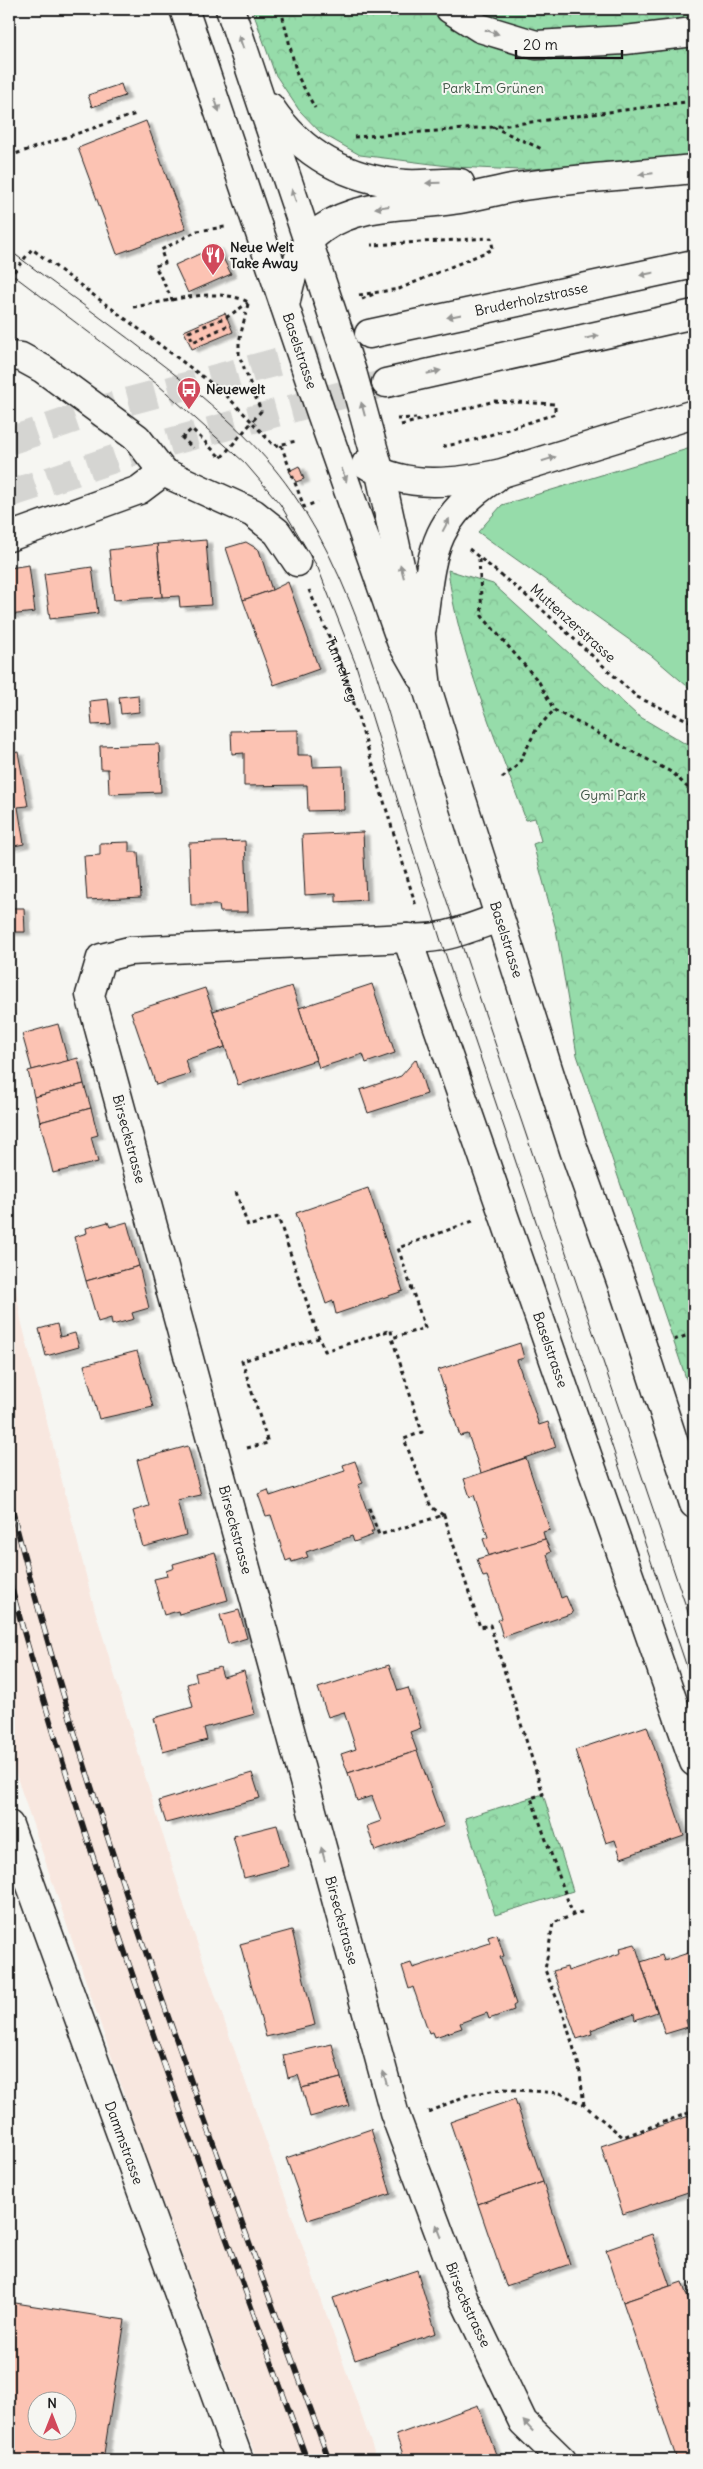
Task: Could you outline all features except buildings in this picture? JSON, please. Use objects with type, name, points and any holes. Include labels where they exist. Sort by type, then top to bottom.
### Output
[{"type":"main road","name":"Baselstrasse","points":[[184,9],[321,413],[401,641],[427,688]]},
{"type":"main road","name":"Baselstrasse","points":[[230,9],[353,375],[380,473],[401,570],[420,635],[427,688],[498,918],[571,1141],[694,1504]]},
{"type":"main road","points":[[450,9],[480,28],[536,45],[625,40],[694,32]]},
{"type":"main road","points":[[256,84],[272,110],[301,144],[336,167],[383,181],[408,184],[452,183],[517,187]]},
{"type":"main road","points":[[285,306],[289,283],[297,262],[309,242],[330,223],[376,208],[452,200],[517,187],[694,169]]},
{"type":"main road","name":"Bruderholzstrasse","points":[[369,334],[694,264]]},
{"type":"main road","points":[[386,383],[694,314]]},
{"type":"main road","points":[[9,356],[21,357],[43,369],[137,438],[163,472],[253,513],[277,532],[297,562]]},
{"type":"main road","points":[[321,413],[346,447],[380,473],[410,480],[441,482],[472,480],[502,473],[694,414]]},
{"type":"main road","points":[[9,537],[139,490],[163,472]]},
{"type":"main road","points":[[420,635],[430,570],[442,530],[456,508],[475,491],[502,473]]},
{"type":"main road","name":"Birseckstrasse","points":[[498,918],[440,938],[130,951],[101,958],[90,995],[398,2123],[464,2299],[523,2422],[562,2460]]},
{"type":"main road","name":"Baselstrasse","points":[[417,939],[502,1210],[694,1762]]},
{"type":"main road","name":"Dammstrasse","points":[[9,1825],[239,2460]]},
{"type":"path","points":[[281,9],[297,75],[316,111]]},
{"type":"path","points":[[350,138],[492,127],[694,101]]},
{"type":"path","points":[[9,156],[136,114]]},
{"type":"path","points":[[492,127],[549,153]]},
{"type":"path","points":[[173,301],[156,266],[165,263],[161,250],[197,231],[225,227]]},
{"type":"path","points":[[355,295],[399,289],[493,249],[491,238],[369,245]]},
{"type":"path","points":[[9,278],[32,249],[223,392],[274,446],[281,446],[296,441]]},
{"type":"path","points":[[358,301],[377,292]]},
{"type":"path","points":[[133,307],[212,294],[232,296],[249,302]]},
{"type":"path","points":[[186,442],[182,438],[192,429],[221,458],[261,411],[239,355],[239,342],[249,302]]},
{"type":"path","points":[[227,326],[193,342],[189,332],[226,317],[249,302]]},
{"type":"path","points":[[401,425],[422,418],[495,401],[555,404],[556,414],[474,440],[438,448]]},
{"type":"path","points":[[397,419],[422,418]]},
{"type":"path","points":[[281,446],[304,507],[317,502]]},
{"type":"path","name":"Muttenzerstrasse","points":[[442,530],[535,603],[637,696],[694,723]]},
{"type":"path","points":[[479,559],[482,616],[539,682],[554,710],[673,773],[694,794]]},
{"type":"path","name":"Tunnelweg","points":[[297,562],[344,671],[417,939]]},
{"type":"path","points":[[502,778],[518,766],[536,730],[554,710]]},
{"type":"path","points":[[236,1192],[248,1226],[278,1217],[325,1351],[391,1330],[422,1432],[404,1439],[430,1507],[444,1515],[480,1627],[490,1626],[543,1794],[531,1798],[573,1916]]},
{"type":"path","points":[[392,1338],[425,1328],[398,1248],[502,1210]]},
{"type":"path","points":[[215,1456],[268,1443],[242,1361],[319,1338]]},
{"type":"path","points":[[369,1508],[379,1535],[444,1515]]},
{"type":"path","points":[[584,1911],[553,1922],[546,1970],[564,2016],[579,2066],[584,2105]]},
{"type":"path","points":[[398,2123],[468,2095],[503,2089],[560,2094],[584,2105],[623,2137],[694,2111]]},
{"type":"path","points":[[694,2283],[690,2285],[694,2298]]},
{"type":"shaded area","points":[[9,1248],[21,1320],[94,1607],[185,1908],[377,2460],[257,2460],[139,2138],[9,1754]]},
{"type":"green space","name":"Park Im Grünen","points":[[252,9],[694,9],[694,156],[519,170],[456,167],[360,155],[321,133],[299,110],[275,74]]},
{"type":"green space","points":[[694,447],[694,692],[652,656],[478,532],[502,505]]},
{"type":"green space","name":"Gymi Park","points":[[448,570],[493,584],[637,715],[694,749],[694,1402],[577,1055],[556,929],[533,844],[541,841],[535,818],[526,820],[491,728],[460,633]]},
{"type":"green space","points":[[543,1794],[573,1891],[495,1915],[465,1818]]},
{"type":"tunnel","points":[[9,441],[118,404],[292,358],[365,335]]},
{"type":"tunnel","points":[[9,494],[144,449],[386,383]]},
{"type":"tram line","points":[[9,250],[148,354],[218,411],[250,441],[279,474],[318,534],[340,579],[376,674],[436,869],[694,1630]]},
{"type":"tram line","points":[[9,272],[157,384],[245,463],[280,504],[318,568],[356,665],[440,938],[694,1688]]},
{"type":"railway","points":[[9,1497],[77,1742],[156,1983],[329,2460]]},
{"type":"railway","points":[[9,1579],[41,1691],[111,1912],[188,2132],[307,2460]]},
{"type":"place","name":"Neue Welt Take Away","points":[[213,276]]},
{"type":"place","name":"Neuewelt","points":[[189,410]]}]
